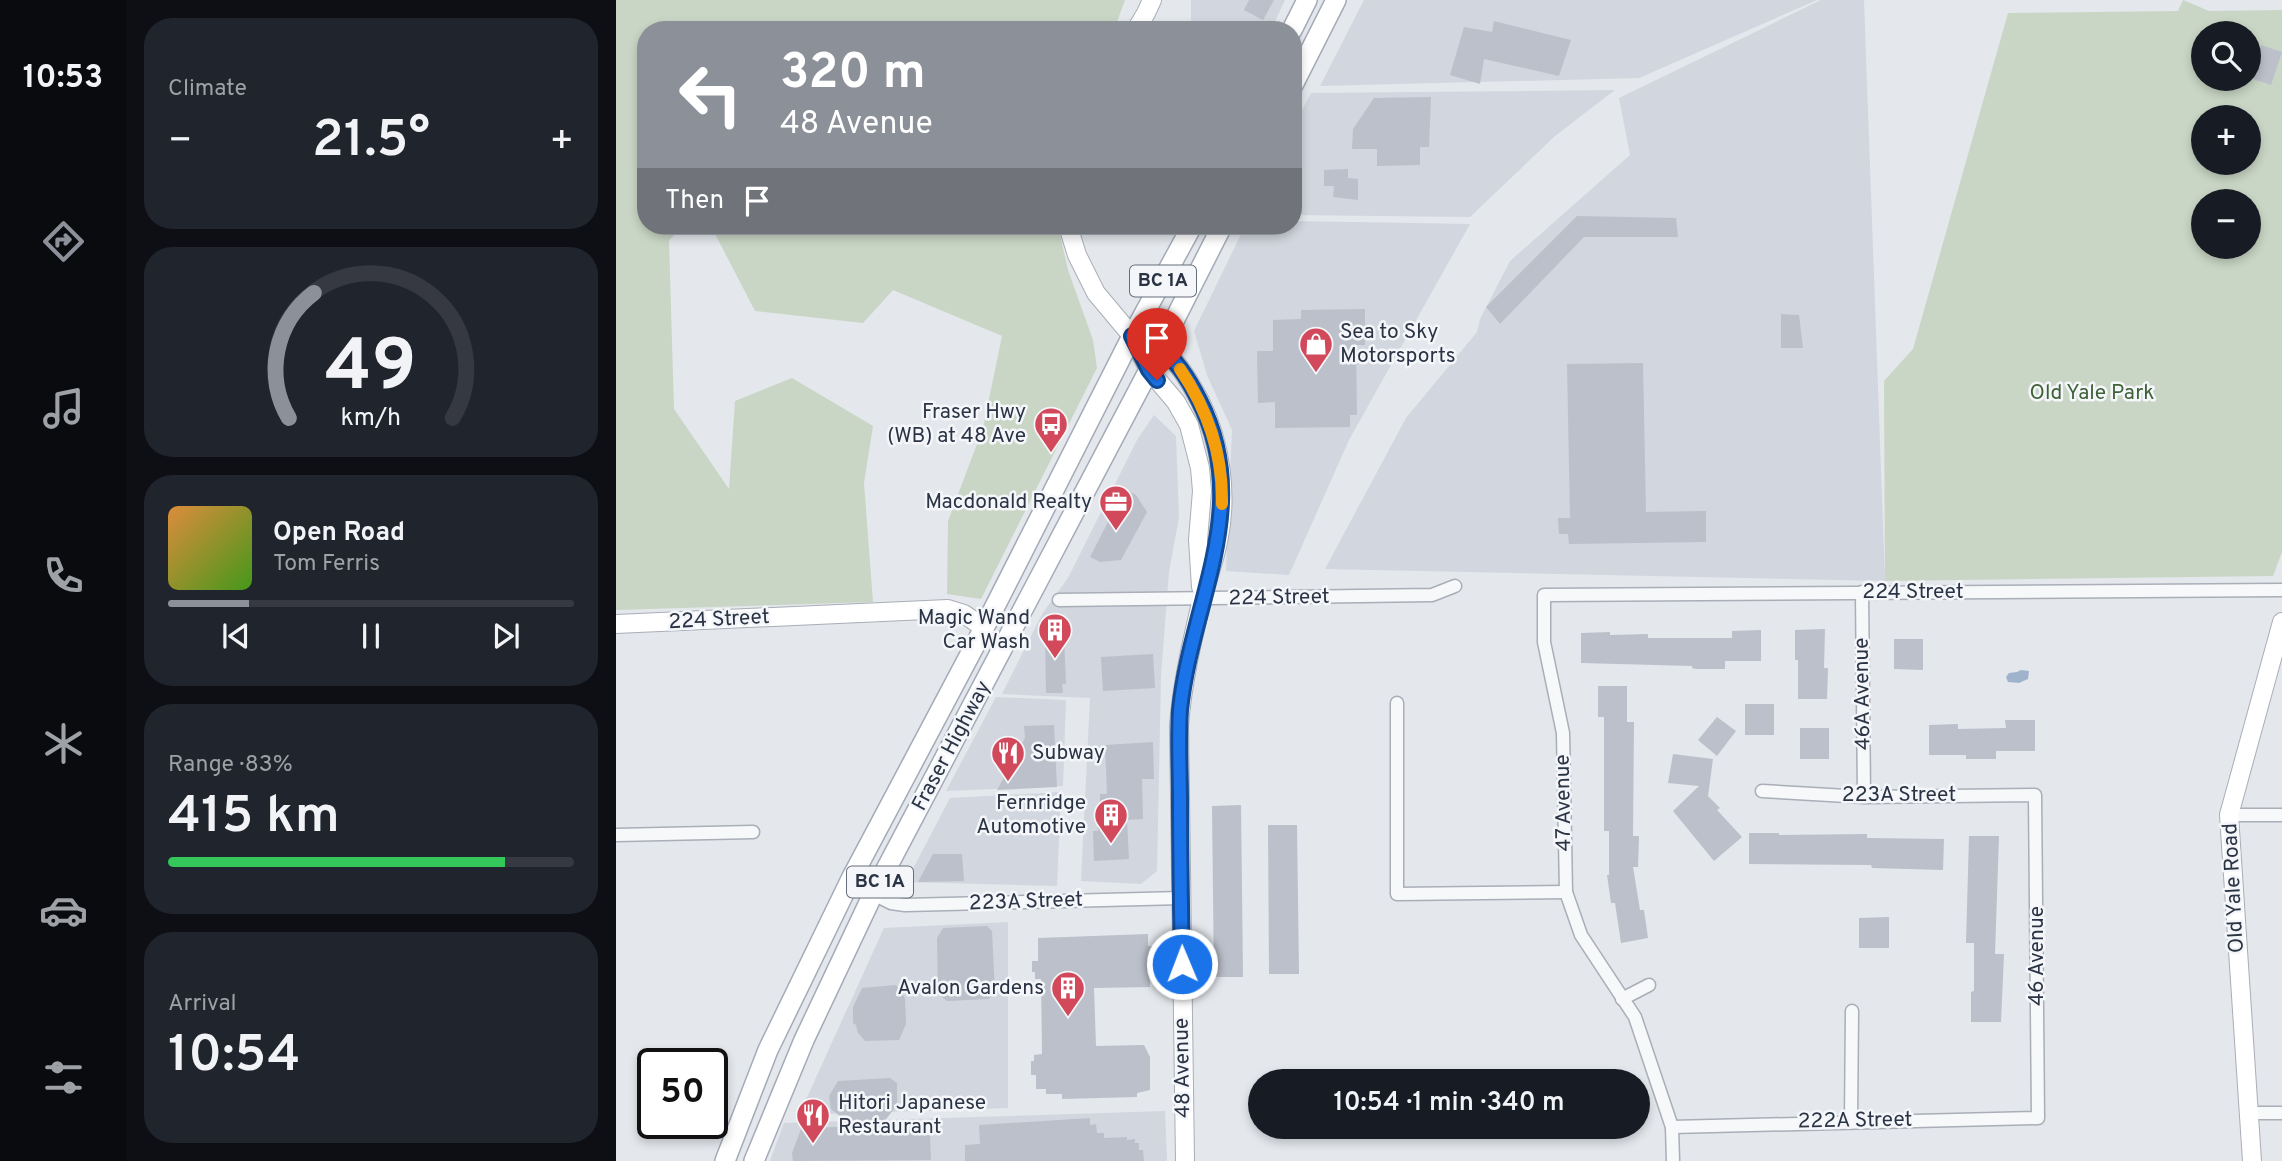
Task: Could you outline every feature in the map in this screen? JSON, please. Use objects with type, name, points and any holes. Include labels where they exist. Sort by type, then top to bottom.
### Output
[{"type":"main road","points":[[1141,21],[1152,0]]},
{"type":"main road","points":[[1296,21],[1307,0]]},
{"type":"main road","points":[[1302,67],[1336,0]]},
{"type":"main road","name":"48 Avenue","points":[[1070,235],[1076,256],[1096,293],[1132,336],[1149,370],[1189,425],[1202,491],[1198,540],[1202,600]]},
{"type":"main road","name":"Fraser Highway","points":[[725,1161],[767,1052],[851,879],[984,628],[1132,336],[1187,235]]},
{"type":"main road","name":"Fraser Highway","points":[[754,1161],[804,1040],[873,894],[1217,235]]},
{"type":"main road","name":"48 Avenue","points":[[1132,336],[1160,348],[1192,387],[1206,413],[1220,462],[1222,484],[1219,541],[1202,600],[1183,691],[1179,726],[1185,1161]]},
{"type":"main road","name":"224 Street","points":[[616,624],[948,610],[964,614],[984,628]]},
{"type":"main road","name":"Old Yale Road","points":[[2252,1161],[2229,815],[2282,622]]},
{"type":"street","name":"224 Street","points":[[1059,600],[1432,595],[1455,586]]},
{"type":"street","name":"224 Street","points":[[1544,595],[2282,590]]},
{"type":"street","name":"46A Avenue","points":[[1862,592],[1864,797]]},
{"type":"street","name":"47 Avenue","points":[[1544,595],[1544,642],[1563,733],[1566,892],[1581,935],[1635,1017],[1672,1127],[1673,1161]]},
{"type":"street","points":[[1397,704],[1397,894],[1566,892]]},
{"type":"street","name":"223A Street","points":[[1762,791],[1864,797],[2035,794]]},
{"type":"street","name":"46 Avenue","points":[[2035,794],[2038,1118]]},
{"type":"street","points":[[2229,815],[2282,815]]},
{"type":"street","points":[[616,835],[752,832]]},
{"type":"street","name":"223A Street","points":[[873,894],[891,903],[905,905],[1181,898]]},
{"type":"street","points":[[1622,999],[1649,985]]},
{"type":"street","points":[[1851,1121],[1852,1011]]},
{"type":"street","points":[[2248,1113],[2282,1113]]},
{"type":"street","name":"222A Street","points":[[1672,1127],[2038,1118]]},
{"type":"shaded area","points":[[1191,0],[1285,0],[1275,21],[1191,21]]},
{"type":"shaded area","points":[[1364,0],[1817,0],[1639,78],[1320,86]]},
{"type":"shaded area","points":[[1821,0],[1864,0],[1885,581],[1325,569],[1406,418],[1477,332],[1480,319],[1510,261],[1630,155],[1619,98]]},
{"type":"shaded area","points":[[1615,90],[1555,136],[1470,217],[1302,215],[1302,110],[1311,93]]},
{"type":"shaded area","points":[[1302,221],[1470,224],[1349,440],[1289,575],[1226,571],[1232,430],[1207,375],[1194,331],[1241,235],[1302,235]]},
{"type":"shaded area","points":[[1154,415],[1176,436],[1179,517],[1169,572],[1161,676],[1157,871],[1141,884],[1081,881],[1090,698],[1002,694],[1042,614],[1068,578],[1137,440]]},
{"type":"shaded area","points":[[996,697],[1066,700],[1063,786],[946,791]]},
{"type":"shaded area","points":[[1061,792],[1057,886],[906,882],[950,798]]},
{"type":"shaded area","points":[[1008,922],[1008,1108],[799,1115],[884,928]]},
{"type":"shaded area","points":[[1165,1111],[1167,1161],[770,1161],[784,1123]]},
{"type":"green space","points":[[616,0],[1125,0],[1117,21],[637,21],[637,235],[674,235],[669,240],[674,409],[729,489],[735,401],[792,378],[873,426],[864,483],[873,602],[616,610]]},
{"type":"green space","name":"Old Yale Park","points":[[2183,0],[2209,11],[2282,10],[2282,552],[2273,576],[1885,581],[1884,381],[1913,349],[2008,13],[2178,11]]},
{"type":"green space","points":[[716,235],[1060,235],[1068,270],[1093,340],[1097,368],[981,599],[947,594],[948,521],[983,428],[1002,336],[893,290],[863,323],[755,311]]},
{"type":"water","points":[[2029,671],[2028,679],[2019,683],[2008,682],[2006,677],[2009,673]]},
{"type":"building","points":[[1249,0],[1274,0],[1263,20],[1244,10]]},
{"type":"building","points":[[1494,21],[1571,40],[1559,76],[1484,59],[1480,84],[1450,75],[1464,27],[1492,32]]},
{"type":"building","points":[[2261,45],[2282,52],[2271,85],[2261,82]]},
{"type":"building","points":[[1431,97],[1429,147],[1420,147],[1420,165],[1377,166],[1377,149],[1352,149],[1353,129],[1374,98]]},
{"type":"building","points":[[1348,169],[1348,178],[1358,179],[1358,200],[1333,197],[1334,186],[1324,186],[1324,170]]},
{"type":"building","points":[[1577,216],[1676,218],[1678,237],[1584,237],[1500,324],[1486,307]]},
{"type":"building","points":[[1365,309],[1365,345],[1356,345],[1357,415],[1350,415],[1350,427],[1275,428],[1275,402],[1258,403],[1257,351],[1273,351],[1273,320],[1301,319],[1301,310]]},
{"type":"building","points":[[1781,314],[1799,315],[1803,348],[1781,348]]},
{"type":"building","points":[[1643,363],[1646,512],[1706,511],[1706,542],[1569,544],[1568,534],[1559,534],[1558,518],[1570,518],[1567,364]]},
{"type":"building","points":[[1125,489],[1136,495],[1147,512],[1121,560],[1100,562],[1090,557]]},
{"type":"building","points":[[1825,629],[1824,668],[1828,668],[1827,699],[1798,699],[1795,630]]},
{"type":"building","points":[[1761,630],[1761,661],[1725,661],[1725,669],[1581,663],[1581,633],[1648,634],[1648,638],[1732,638],[1732,631]]},
{"type":"building","name":"Magic Wand Car Wash","points":[[1064,635],[1066,684],[1062,684],[1063,693],[1046,693],[1045,636]]},
{"type":"building","points":[[1894,639],[1923,639],[1923,670],[1894,669]]},
{"type":"building","points":[[1153,654],[1155,688],[1103,691],[1101,657]]},
{"type":"building","points":[[1598,686],[1627,686],[1627,722],[1634,722],[1633,836],[1639,836],[1638,867],[1633,867],[1648,938],[1621,943],[1615,903],[1611,903],[1607,875],[1609,831],[1604,831],[1604,717],[1598,717]]},
{"type":"building","points":[[1745,704],[1774,704],[1774,735],[1745,735]]},
{"type":"building","points":[[1717,717],[1736,731],[1717,756],[1698,740]]},
{"type":"building","points":[[2005,720],[2035,720],[2035,751],[1996,751],[1996,759],[1966,759],[1966,755],[1929,755],[1929,725],[1958,724],[1958,729],[2006,728]]},
{"type":"building","points":[[1054,725],[1057,787],[997,790],[1025,738],[1024,726]]},
{"type":"building","points":[[1800,728],[1829,728],[1829,759],[1800,759]]},
{"type":"building","points":[[1153,742],[1154,779],[1142,779],[1143,819],[1127,820],[1129,859],[1094,861],[1093,831],[1098,831],[1097,805],[1100,805],[1100,794],[1107,794],[1105,745]]},
{"type":"building","points":[[1673,754],[1713,759],[1708,796],[1742,837],[1714,861],[1673,811],[1699,786],[1668,783]]},
{"type":"building","points":[[1241,805],[1243,977],[1214,977],[1212,806]]},
{"type":"building","points":[[1268,825],[1297,825],[1299,974],[1269,974]]},
{"type":"building","points":[[1749,833],[1867,834],[1867,838],[1944,839],[1943,870],[1872,868],[1871,865],[1749,864]]},
{"type":"building","points":[[1969,836],[1999,836],[1995,954],[2004,954],[2001,1022],[1971,1022],[1974,943],[1966,943]]},
{"type":"building","points":[[933,854],[962,854],[964,881],[918,882]]},
{"type":"building","points":[[1889,917],[1889,948],[1859,948],[1859,918]]},
{"type":"building","points":[[987,926],[992,931],[995,992],[989,999],[947,1001],[938,994],[937,938],[943,928]]},
{"type":"building","name":"Avalon Gardens","points":[[1148,934],[1148,946],[1153,946],[1154,976],[1150,976],[1150,987],[1094,988],[1096,1046],[1144,1045],[1150,1057],[1150,1090],[1137,1093],[1137,1097],[1062,1099],[1062,1094],[1046,1094],[1046,1089],[1036,1089],[1036,1075],[1031,1075],[1031,1061],[1034,1061],[1034,1055],[1042,1054],[1041,979],[1035,979],[1032,961],[1038,961],[1038,938]]},
{"type":"building","points":[[896,985],[905,998],[906,1024],[899,1040],[865,1041],[853,1023],[853,1007],[862,988]]},
{"type":"building","points":[[890,1078],[897,1083],[897,1105],[877,1131],[923,1129],[923,1135],[930,1135],[931,1160],[793,1161],[792,1153],[801,1129],[852,1126],[831,1109],[829,1096],[838,1081]]},
{"type":"building","points":[[1090,1118],[1090,1125],[1096,1124],[1097,1133],[1104,1133],[1104,1138],[1135,1139],[1135,1143],[1139,1143],[1139,1150],[1143,1150],[1144,1161],[965,1161],[965,1145],[980,1144],[979,1125]]},
{"type":"slow traffic","points":[[1180,369],[1206,413],[1220,462],[1222,504]]},
{"type":"place","name":"Sea to Sky Motorsports","points":[[1316,374]]},
{"type":"place","name":"Fraser Hwy (WB) at 48 Ave","points":[[1051,454]]},
{"type":"place","name":"Macdonald Realty","points":[[1116,532]]},
{"type":"place","name":"Magic Wand Car Wash","points":[[1055,660]]},
{"type":"place","name":"Subway","points":[[1008,783]]},
{"type":"place","name":"Fernridge Automotive","points":[[1111,845]]},
{"type":"place","name":"Avalon Gardens","points":[[1068,1018]]},
{"type":"place","name":"Hitori Japanese Restaurant","points":[[813,1145]]},
{"type":"route","points":[[1157,380],[1132,336],[1160,348],[1192,387],[1206,413],[1215,442],[1222,484],[1219,541],[1202,600],[1183,691],[1179,726],[1182,964]]}]
